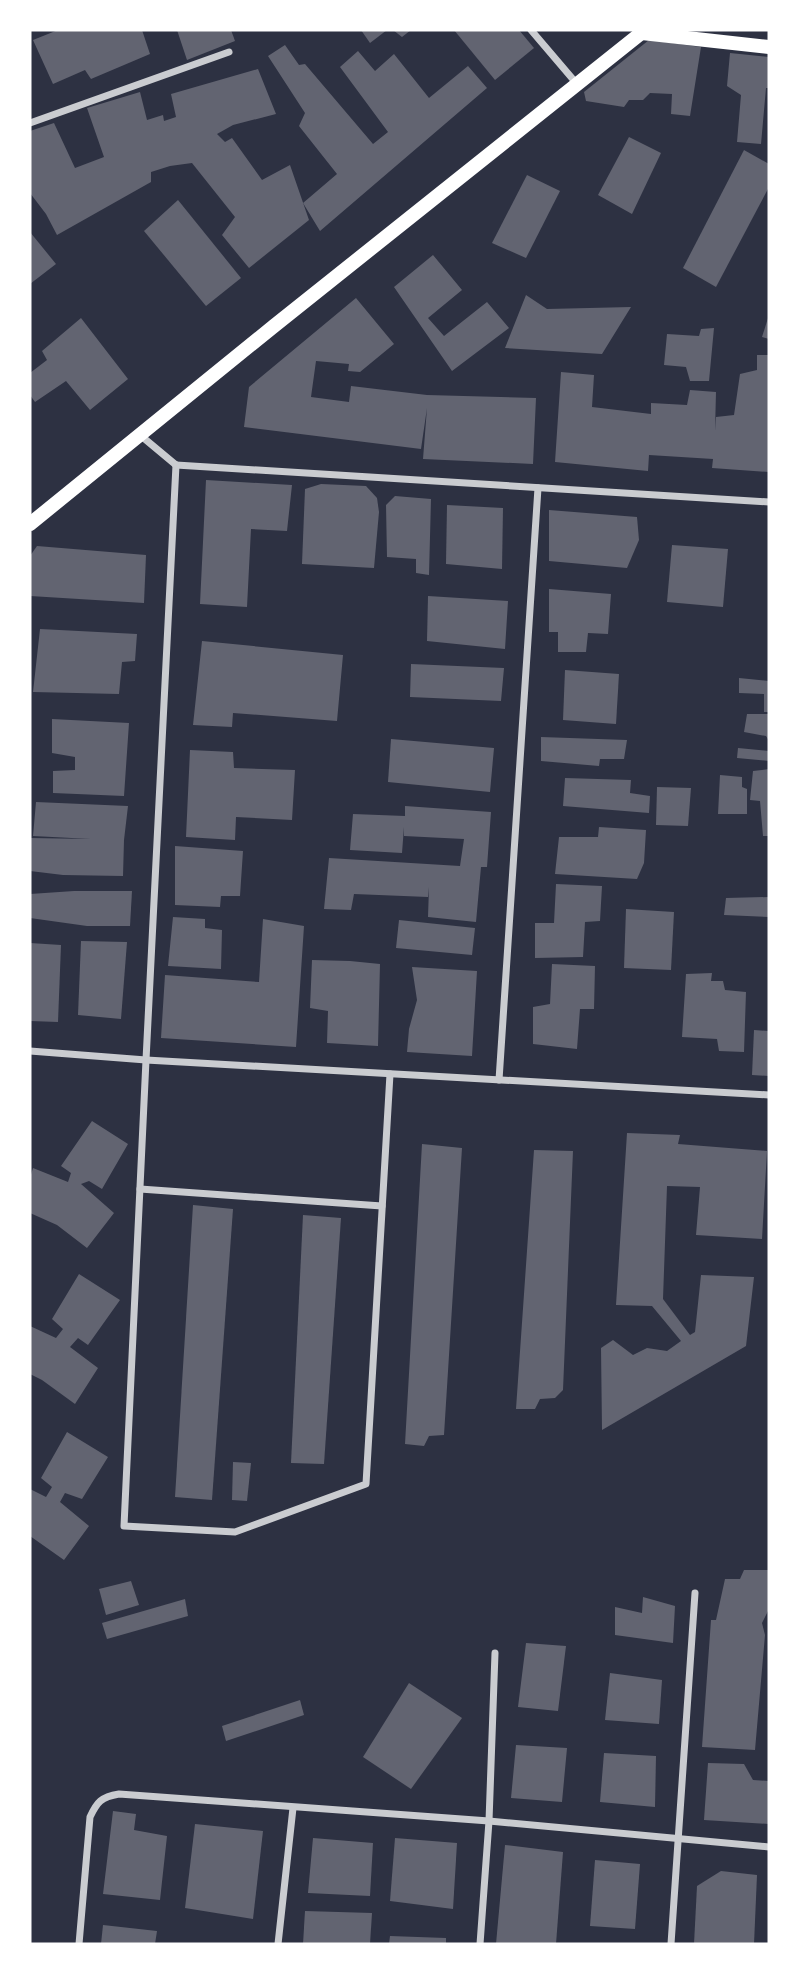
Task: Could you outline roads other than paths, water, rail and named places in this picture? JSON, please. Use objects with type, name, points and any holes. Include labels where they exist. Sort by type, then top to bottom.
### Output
[{"type":"main road","points":[[30,524],[643,31],[769,47]]},
{"type":"street","points":[[531,30],[577,84]]},
{"type":"street","points":[[30,123],[229,52]]},
{"type":"street","points":[[140,435],[176,465],[769,502]]},
{"type":"street","points":[[176,465],[124,1526],[235,1532],[366,1484],[390,1074]]},
{"type":"street","points":[[499,1080],[538,488]]},
{"type":"street","points":[[30,1051],[769,1095]]},
{"type":"street","points":[[140,1189],[382,1206]]},
{"type":"street","points":[[671,1944],[695,1593]]},
{"type":"street","points":[[480,1944],[489,1822],[495,1653]]},
{"type":"street","points":[[79,1944],[90,1817],[96,1805],[106,1796],[118,1794],[489,1822],[769,1847]]},
{"type":"street","points":[[278,1944],[293,1808]]}]
